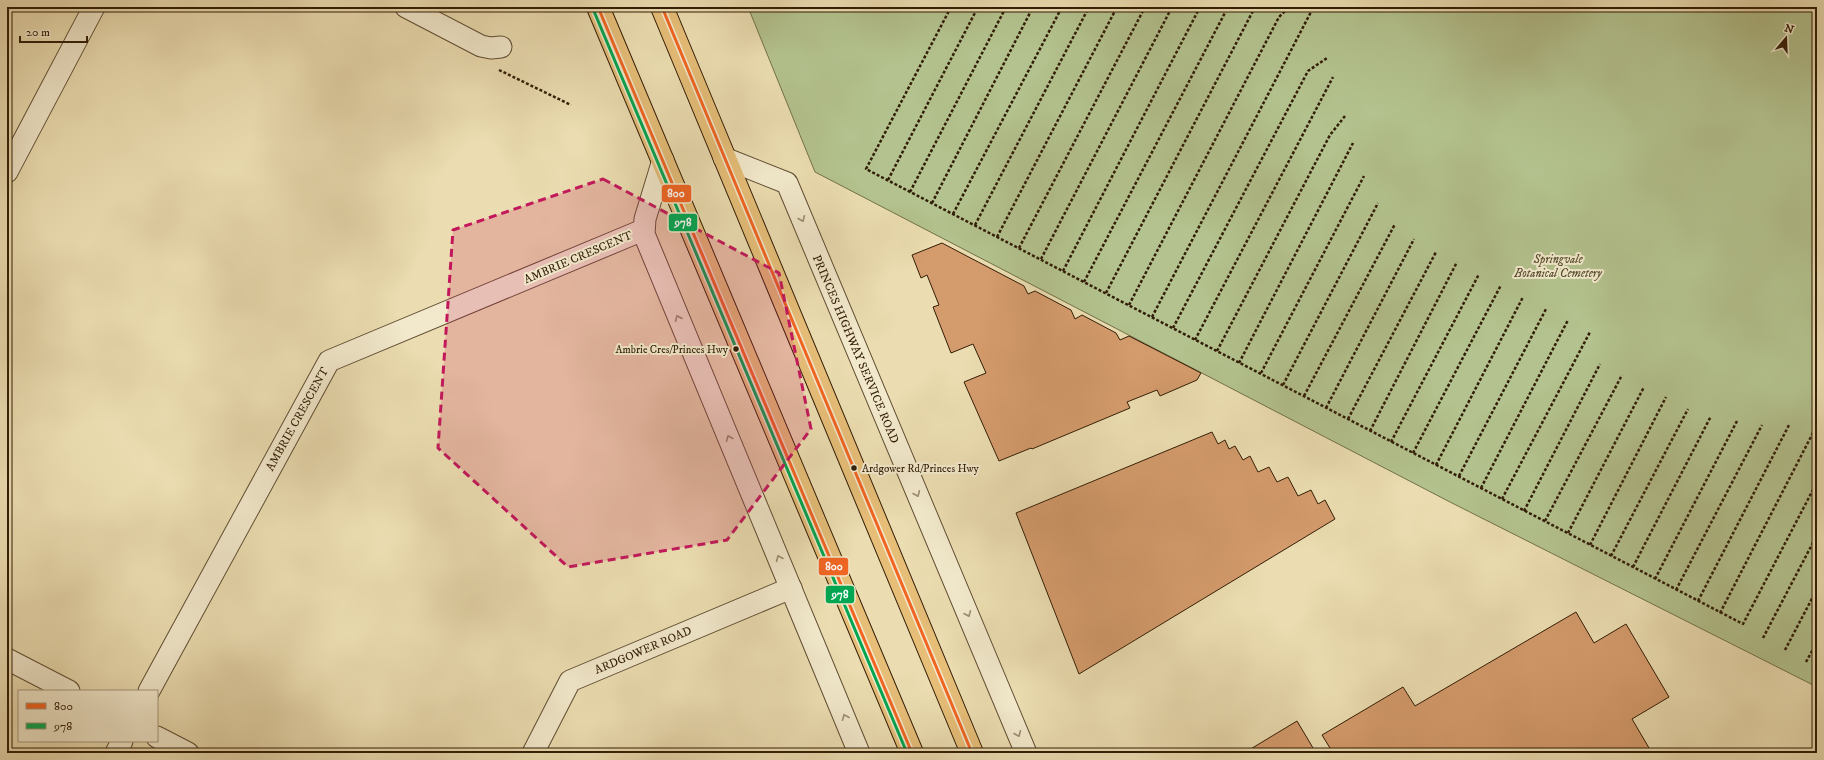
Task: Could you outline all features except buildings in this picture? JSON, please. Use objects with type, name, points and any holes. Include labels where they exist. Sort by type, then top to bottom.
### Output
[{"type":"highway","points":[[598,7],[912,753]]},
{"type":"highway","points":[[662,7],[972,753]]},
{"type":"street","points":[[7,172],[94,7]]},
{"type":"street","points":[[406,7],[481,46],[491,48],[501,47]]},
{"type":"street","name":"PRINCES HIGHWAY SERVICE ROAD","points":[[724,158],[787,183],[1026,753]]},
{"type":"street","points":[[663,160],[643,230],[859,753]]},
{"type":"street","name":"AMBRIE CRESCENT","points":[[150,690],[328,361],[643,230]]},
{"type":"street","name":"ARDGOWER ROAD","points":[[533,753],[570,681],[791,588]]},
{"type":"street","points":[[7,659],[67,690]]},
{"type":"street","points":[[158,738],[188,753]]},
{"type":"street","points":[[116,753],[122,742]]},
{"type":"path","points":[[951,7],[866,169],[1743,624],[1817,482]]},
{"type":"path","points":[[888,180],[978,7]]},
{"type":"path","points":[[910,192],[1006,7]]},
{"type":"path","points":[[932,203],[1033,7]]},
{"type":"path","points":[[954,214],[1062,7]]},
{"type":"path","points":[[975,226],[1089,7]]},
{"type":"path","points":[[997,237],[1117,7]]},
{"type":"path","points":[[1019,248],[1145,7]]},
{"type":"path","points":[[1041,260],[1172,7]]},
{"type":"path","points":[[1063,271],[1200,7]]},
{"type":"path","points":[[1084,282],[1228,7]]},
{"type":"path","points":[[1106,293],[1255,7]]},
{"type":"path","points":[[1129,305],[1279,16],[1289,7]]},
{"type":"path","points":[[1152,317],[1312,10]]},
{"type":"path","points":[[1173,328],[1308,71],[1327,58]]},
{"type":"path","points":[[493,68],[572,105]]},
{"type":"path","points":[[1195,340],[1333,77]]},
{"type":"path","points":[[1217,351],[1330,135],[1345,116]]},
{"type":"path","points":[[1239,362],[1353,143]]},
{"type":"path","points":[[1261,374],[1364,176]]},
{"type":"path","points":[[1283,385],[1378,203]]},
{"type":"path","points":[[1304,396],[1395,224]]},
{"type":"path","points":[[1326,408],[1414,239]]},
{"type":"path","points":[[1348,419],[1436,252]]},
{"type":"path","points":[[1370,431],[1457,262]]},
{"type":"path","points":[[1391,442],[1479,274]]},
{"type":"path","points":[[1413,453],[1501,285]]},
{"type":"path","points":[[1436,465],[1523,297]]},
{"type":"path","points":[[1459,476],[1546,309]]},
{"type":"path","points":[[1480,488],[1568,320]]},
{"type":"path","points":[[1502,499],[1590,332]]},
{"type":"path","points":[[1524,511],[1600,364]]},
{"type":"path","points":[[1545,522],[1622,375]]},
{"type":"path","points":[[1568,533],[1644,387]]},
{"type":"path","points":[[1590,545],[1666,398]]},
{"type":"path","points":[[1611,556],[1688,409]]},
{"type":"path","points":[[1633,567],[1711,416]]},
{"type":"path","points":[[1654,578],[1737,421]]},
{"type":"path","points":[[1676,590],[1762,425]]},
{"type":"path","points":[[1698,601],[1789,425]]},
{"type":"path","points":[[1720,613],[1817,425]]},
{"type":"path","points":[[1763,638],[1817,536]]},
{"type":"path","points":[[1785,650],[1817,589]]},
{"type":"path","points":[[1806,662],[1817,642]]},
{"type":"highlighted area","points":[[603,179],[779,273],[811,429],[727,540],[568,567],[438,448],[453,230]]},
{"type":"green space","name":"Springvale Botanical Cemetery","points":[[748,7],[1817,7],[1817,687],[1450,502],[815,172]]},
{"type":"transit line","name":"800","points":[[598,7],[912,753]]},
{"type":"transit line","name":"800","points":[[662,7],[972,753]]},
{"type":"transit line","name":"978","points":[[593,9],[907,753]]},
{"type":"place","name":"Ambrie Cres/Princes Hwy","points":[[736,349]]},
{"type":"place","name":"Ardgower Rd/Princes Hwy","points":[[854,468]]}]
